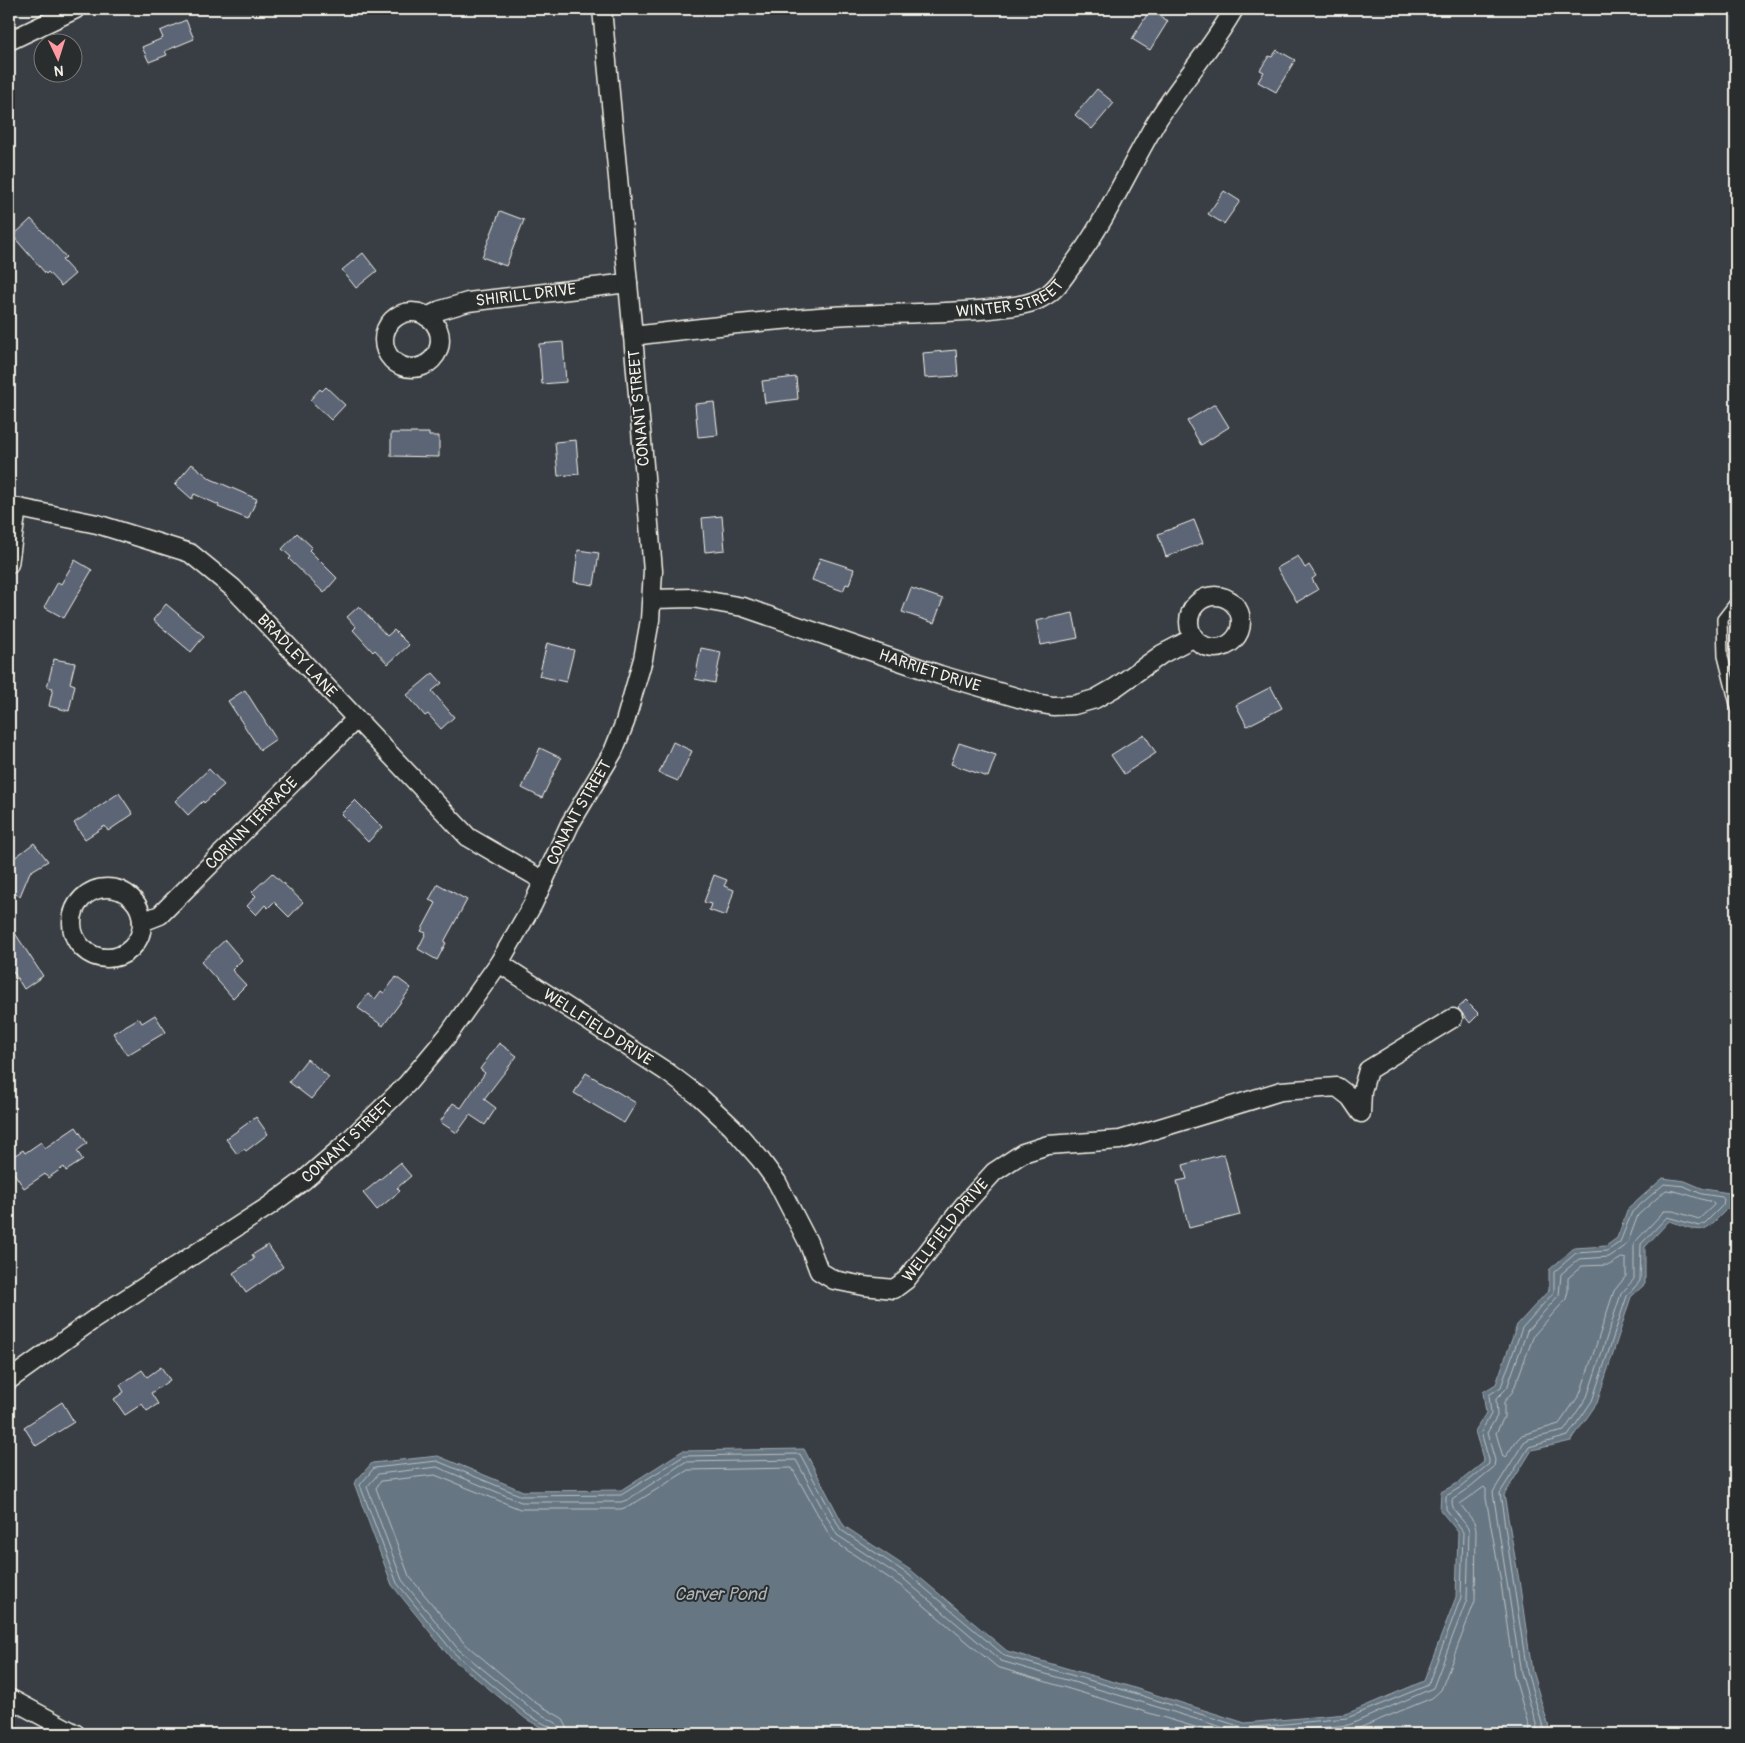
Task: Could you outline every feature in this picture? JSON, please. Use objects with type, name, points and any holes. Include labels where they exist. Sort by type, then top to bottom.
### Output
[{"type":"street","points":[[9,41],[76,9]]},
{"type":"street","name":"CONANT STREET","points":[[9,1380],[93,1320],[270,1206],[317,1170],[385,1107],[429,1060],[462,1017],[499,963],[533,904],[570,824],[613,752],[625,722],[643,659],[653,600],[651,542],[602,9]]},
{"type":"street","name":"WINTER STREET","points":[[633,336],[782,320],[851,315],[944,313],[1009,306],[1027,303],[1044,297],[1066,275],[1092,238],[1159,118],[1234,9]]},
{"type":"street","name":"SHIRILL DRIVE","points":[[427,316],[468,302],[628,283]]},
{"type":"street","points":[[9,564],[13,507]]},
{"type":"street","name":"BRADLEY LANE","points":[[13,507],[97,524],[190,553],[232,588],[468,837],[544,881]]},
{"type":"street","name":"HARRIET DRIVE","points":[[653,600],[692,598],[743,607],[925,670],[1036,703],[1053,706],[1074,705],[1095,699],[1124,682],[1162,654],[1194,638]]},
{"type":"street","name":"CORINN TERRACE","points":[[142,922],[160,915],[356,719]]},
{"type":"street","name":"WELLFIELD DRIVE","points":[[499,963],[667,1072],[700,1097],[732,1127],[760,1159],[776,1182],[808,1242],[818,1271],[834,1280],[894,1289],[906,1280],[964,1204],[994,1172],[1023,1153],[1048,1145],[1120,1140],[1281,1091],[1337,1087],[1350,1097],[1361,1114],[1362,1091],[1368,1070],[1453,1018]]},
{"type":"street","points":[[9,1698],[76,1734]]},
{"type":"lane","points":[[1736,601],[1722,619],[1723,656],[1736,708]]},
{"type":"water","name":"Carver Pond","points":[[1663,1178],[1685,1181],[1704,1189],[1729,1193],[1729,1207],[1713,1223],[1702,1229],[1690,1228],[1669,1221],[1645,1247],[1645,1284],[1631,1297],[1597,1403],[1571,1441],[1532,1450],[1504,1495],[1532,1671],[1551,1734],[553,1734],[526,1719],[450,1657],[392,1585],[354,1483],[372,1463],[438,1456],[523,1491],[621,1490],[682,1451],[804,1449],[844,1526],[912,1571],[1007,1651],[1128,1686],[1245,1723],[1346,1714],[1424,1681],[1456,1597],[1458,1532],[1440,1510],[1441,1492],[1458,1483],[1484,1462],[1475,1431],[1486,1413],[1483,1392],[1496,1384],[1517,1325],[1549,1290],[1549,1270],[1574,1248],[1606,1246],[1617,1238],[1628,1209]]},
{"type":"building","points":[[1150,10],[1168,21],[1150,50],[1132,39]]},
{"type":"building","points":[[186,20],[194,39],[165,51],[167,55],[149,62],[142,47],[163,38],[160,31]]},
{"type":"building","points":[[1277,50],[1295,60],[1276,92],[1258,82],[1264,72],[1260,70],[1269,56],[1272,57]]},
{"type":"building","points":[[1097,89],[1114,103],[1092,129],[1075,115]]},
{"type":"building","points":[[1224,191],[1240,201],[1224,224],[1208,214]]},
{"type":"building","points":[[500,211],[524,220],[506,266],[482,257]]},
{"type":"building","points":[[31,219],[66,257],[62,260],[75,274],[61,286],[48,272],[46,274],[13,236]]},
{"type":"building","points":[[363,253],[377,271],[356,288],[342,270]]},
{"type":"building","points":[[563,342],[566,382],[542,384],[539,344]]},
{"type":"building","points":[[956,350],[958,376],[925,378],[923,353]]},
{"type":"building","points":[[796,377],[798,399],[765,403],[762,381]]},
{"type":"building","points":[[326,387],[345,405],[331,420],[310,400],[320,389],[322,391]]},
{"type":"building","points":[[714,402],[718,435],[698,437],[695,404]]},
{"type":"building","points":[[1215,404],[1229,427],[1201,445],[1187,421]]},
{"type":"building","points":[[391,433],[429,433],[429,436],[439,436],[439,457],[391,456]]},
{"type":"building","points":[[576,440],[579,474],[558,476],[555,442]]},
{"type":"building","points":[[192,464],[211,479],[257,499],[248,519],[218,507],[219,505],[194,494],[192,499],[175,484]]},
{"type":"building","points":[[722,516],[725,550],[705,552],[702,518]]},
{"type":"building","points":[[1194,520],[1203,543],[1166,557],[1158,534]]},
{"type":"building","points":[[297,533],[312,547],[309,550],[337,578],[324,593],[289,559],[291,557],[282,549]]},
{"type":"building","points":[[578,550],[599,553],[594,585],[574,582]]},
{"type":"building","points":[[1298,556],[1305,568],[1309,565],[1316,576],[1312,579],[1318,590],[1297,602],[1277,568]]},
{"type":"building","points":[[820,558],[854,569],[849,585],[846,584],[843,591],[812,580]]},
{"type":"building","points":[[75,560],[92,570],[64,618],[44,607],[58,582],[61,584]]},
{"type":"building","points":[[911,588],[943,599],[934,623],[902,612]]},
{"type":"building","points":[[166,604],[204,636],[191,652],[153,620]]},
{"type":"building","points":[[359,606],[387,636],[394,630],[409,645],[388,664],[375,650],[373,652],[353,630],[356,627],[347,617]]},
{"type":"building","points":[[1073,613],[1078,638],[1041,645],[1036,621]]},
{"type":"building","points":[[547,643],[574,650],[566,682],[539,676]]},
{"type":"building","points":[[701,648],[721,652],[715,683],[695,679]]},
{"type":"building","points":[[54,659],[75,663],[70,683],[75,685],[69,711],[49,706],[53,688],[47,687]]},
{"type":"building","points":[[433,673],[442,683],[432,691],[454,717],[441,729],[428,714],[425,716],[407,695]]},
{"type":"building","points":[[1271,687],[1282,708],[1247,726],[1236,705]]},
{"type":"building","points":[[245,690],[276,739],[260,750],[228,701]]},
{"type":"building","points":[[1144,734],[1156,753],[1124,774],[1111,755]]},
{"type":"building","points":[[673,742],[692,751],[678,781],[659,773]]},
{"type":"building","points":[[959,743],[996,755],[988,777],[951,764]]},
{"type":"building","points":[[540,748],[561,758],[542,798],[522,788]]},
{"type":"building","points":[[209,769],[224,785],[188,815],[175,801]]},
{"type":"building","points":[[119,793],[133,814],[108,831],[105,826],[85,839],[74,823]]},
{"type":"building","points":[[355,800],[382,827],[368,842],[341,814]]},
{"type":"building","points":[[34,843],[48,861],[30,872],[20,896],[9,891],[9,867],[13,859]]},
{"type":"building","points":[[272,873],[303,902],[289,917],[274,902],[268,908],[265,905],[256,915],[247,906],[256,896],[252,892]]},
{"type":"building","points":[[714,875],[727,880],[724,886],[734,890],[726,916],[709,910],[711,904],[704,902]]},
{"type":"building","points":[[438,884],[467,900],[444,942],[446,943],[437,960],[418,949],[426,933],[421,931],[436,903],[429,900]]},
{"type":"building","points":[[9,924],[43,976],[24,989],[9,965]]},
{"type":"building","points":[[225,940],[242,960],[232,970],[246,985],[233,998],[201,962]]},
{"type":"building","points":[[396,977],[411,988],[383,1026],[358,1008],[368,994],[375,999],[381,991],[384,993]]},
{"type":"building","points":[[1466,1001],[1479,1014],[1470,1023],[1458,1008]]},
{"type":"building","points":[[155,1015],[166,1032],[127,1055],[113,1033],[139,1018],[142,1023]]},
{"type":"building","points":[[499,1043],[517,1056],[484,1099],[496,1108],[485,1125],[470,1115],[457,1133],[440,1122],[453,1103],[461,1108],[485,1073],[480,1069]]},
{"type":"building","points":[[307,1059],[329,1077],[311,1099],[289,1082]]},
{"type":"building","points":[[586,1073],[636,1103],[624,1123],[574,1093]]},
{"type":"building","points":[[256,1117],[268,1134],[246,1151],[244,1149],[237,1154],[226,1139]]},
{"type":"building","points":[[76,1127],[87,1143],[77,1151],[83,1160],[66,1171],[64,1167],[48,1178],[45,1174],[24,1188],[9,1166],[9,1159],[23,1150],[25,1153],[41,1142],[45,1148]]},
{"type":"building","points":[[1224,1154],[1240,1215],[1189,1228],[1177,1181],[1187,1179],[1183,1165]]},
{"type":"building","points":[[400,1163],[411,1176],[397,1188],[400,1191],[377,1210],[363,1193]]},
{"type":"building","points":[[268,1245],[283,1267],[246,1293],[233,1273],[254,1259],[252,1255]]},
{"type":"building","points":[[161,1367],[170,1380],[151,1393],[158,1404],[147,1411],[142,1404],[125,1415],[114,1399],[124,1392],[120,1385],[142,1370],[147,1377]]},
{"type":"building","points":[[62,1402],[74,1422],[36,1446],[24,1427]]}]
